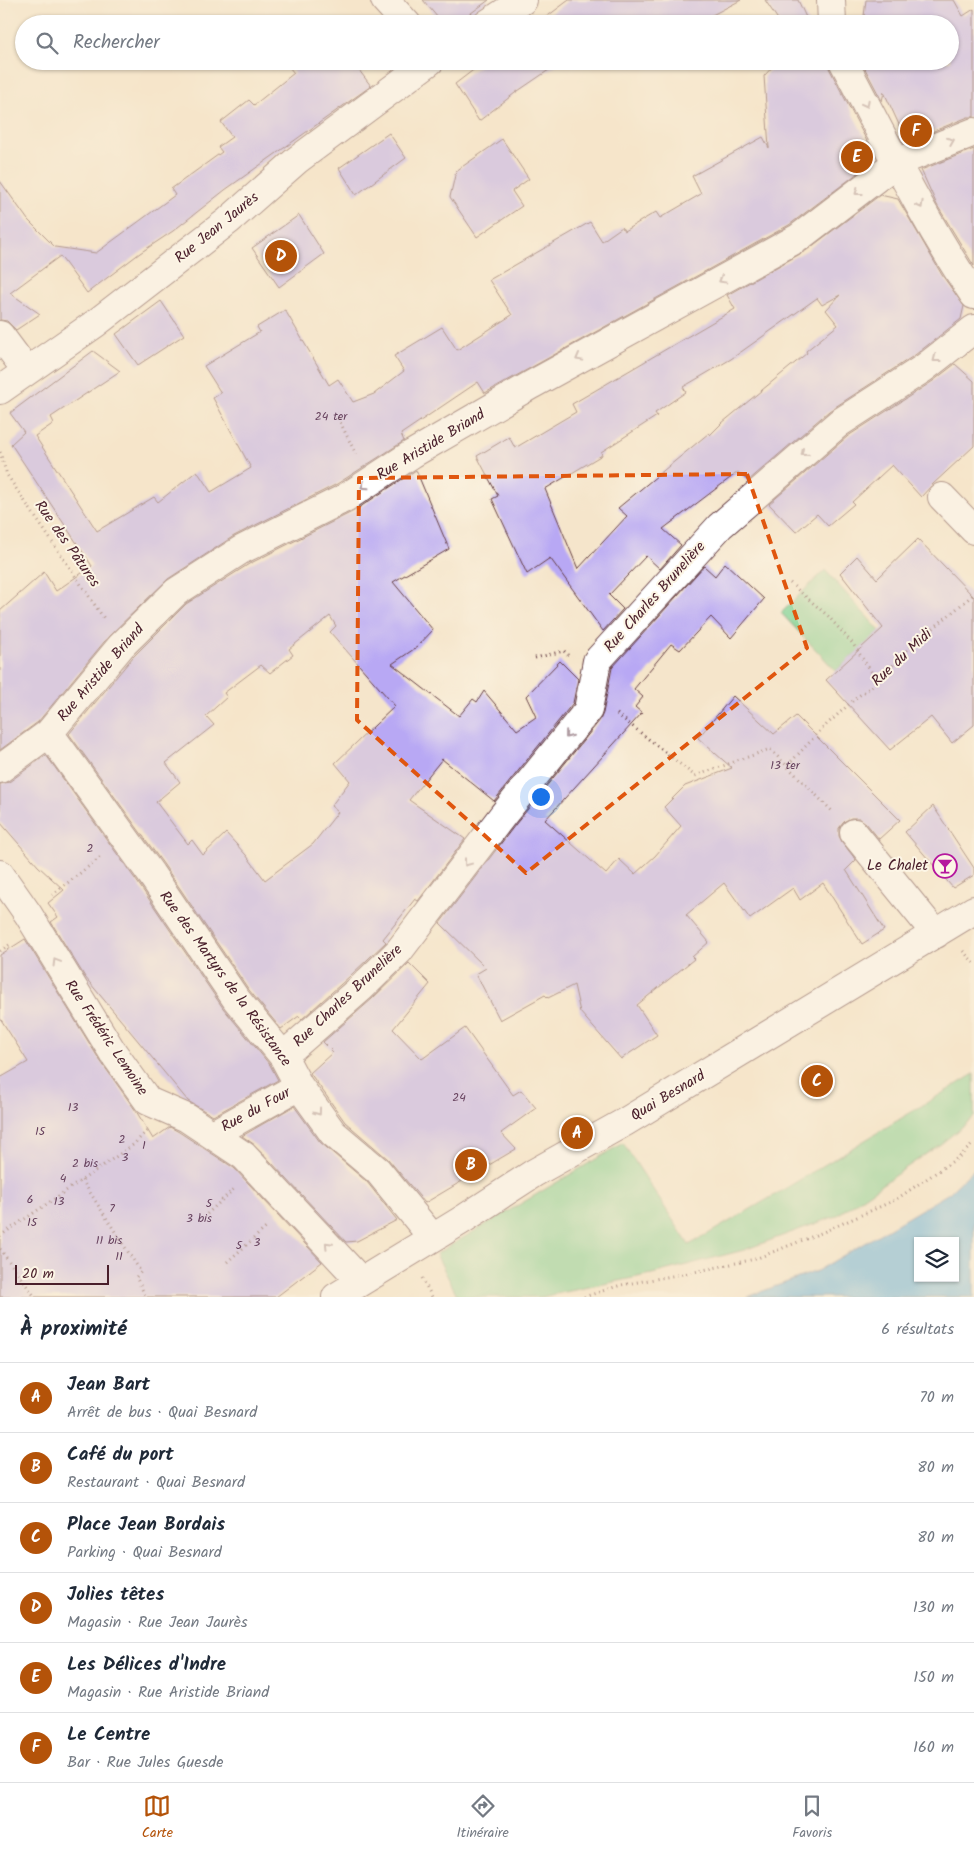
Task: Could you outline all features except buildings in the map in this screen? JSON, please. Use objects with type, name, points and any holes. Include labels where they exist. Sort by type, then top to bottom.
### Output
[{"type":"street","points":[[385,0],[399,15]]},
{"type":"street","points":[[500,15],[522,0]]},
{"type":"street","points":[[831,0],[832,15]]},
{"type":"street","name":"Rue Jean Jaurès","points":[[0,390],[26,370],[96,323],[228,221],[297,160],[418,70]]},
{"type":"street","points":[[848,70],[896,162],[954,265],[974,295]]},
{"type":"street","name":"Rue Aristide Briand","points":[[0,769],[49,733],[121,646],[176,592],[241,550],[345,498],[412,454],[531,385],[798,238],[896,162],[974,132]]},
{"type":"street","name":"Rue Charles Brunelière","points":[[283,1056],[361,988],[399,951],[503,815],[588,710],[597,661],[720,526],[839,423],[924,368],[974,329]]},
{"type":"street","points":[[0,335],[26,370]]},
{"type":"street","name":"Rue des Martyrs de la Résistance","points":[[49,733],[151,874],[236,999],[283,1056],[299,1086],[333,1133],[378,1171],[432,1237]]},
{"type":"street","points":[[854,833],[936,934]]},
{"type":"street","name":"Rue Frédéric Lemoine","points":[[0,874],[28,914],[112,1051],[148,1101],[187,1118],[244,1156],[362,1281]]},
{"type":"street","name":"Quai Besnard","points":[[336,1297],[462,1220],[534,1173],[625,1122],[974,910]]},
{"type":"street","name":"Rue du Four","points":[[213,1134],[299,1086]]},
{"type":"path","points":[[338,418],[370,482]]},
{"type":"path","name":"Rue des Pâtures","points":[[0,452],[7,475],[85,589],[121,646]]},
{"type":"path","points":[[790,583],[828,616],[853,644],[878,682]]},
{"type":"path","name":"Rue du Midi","points":[[788,765],[823,728],[857,697],[878,682],[904,653],[974,594]]},
{"type":"path","points":[[535,658],[564,651]]},
{"type":"path","points":[[591,694],[695,776],[770,748],[854,833]]},
{"type":"path","points":[[28,914],[124,839]]},
{"type":"path","points":[[0,1236],[133,1146],[168,1110]]},
{"type":"path","points":[[584,1297],[621,1285],[755,1260],[895,1200],[959,1157],[974,1143]]},
{"type":"path","points":[[207,1214],[256,1169]]},
{"type":"path","points":[[82,1180],[141,1272],[136,1277],[146,1297]]},
{"type":"path","points":[[227,1262],[291,1206]]},
{"type":"path","points":[[0,1249],[35,1297]]},
{"type":"path","points":[[426,1297],[429,1291]]},
{"type":"highlighted area","points":[[747,474],[807,648],[526,873],[357,720],[359,478]]},
{"type":"green space","points":[[825,570],[880,631],[836,671],[781,613]]},
{"type":"green space","points":[[974,1074],[974,1117],[942,1143],[836,1216],[744,1250],[652,1274],[541,1297],[458,1297],[436,1254],[623,1143],[689,1245]]},
{"type":"water","points":[[974,1169],[974,1297],[747,1297],[817,1271],[949,1193]]},
{"type":"place","name":"Le Centre","points":[[916,131]]},
{"type":"place","name":"Les Délices d'Indre","points":[[857,157]]},
{"type":"place","name":"Jolies têtes","points":[[281,256]]},
{"type":"place","name":"Le Chalet","points":[[945,866]]},
{"type":"place","name":"Place Jean Bordais","points":[[817,1081]]},
{"type":"place","name":"Jean Bart","points":[[577,1133]]},
{"type":"place","name":"Café du port","points":[[471,1165]]}]
